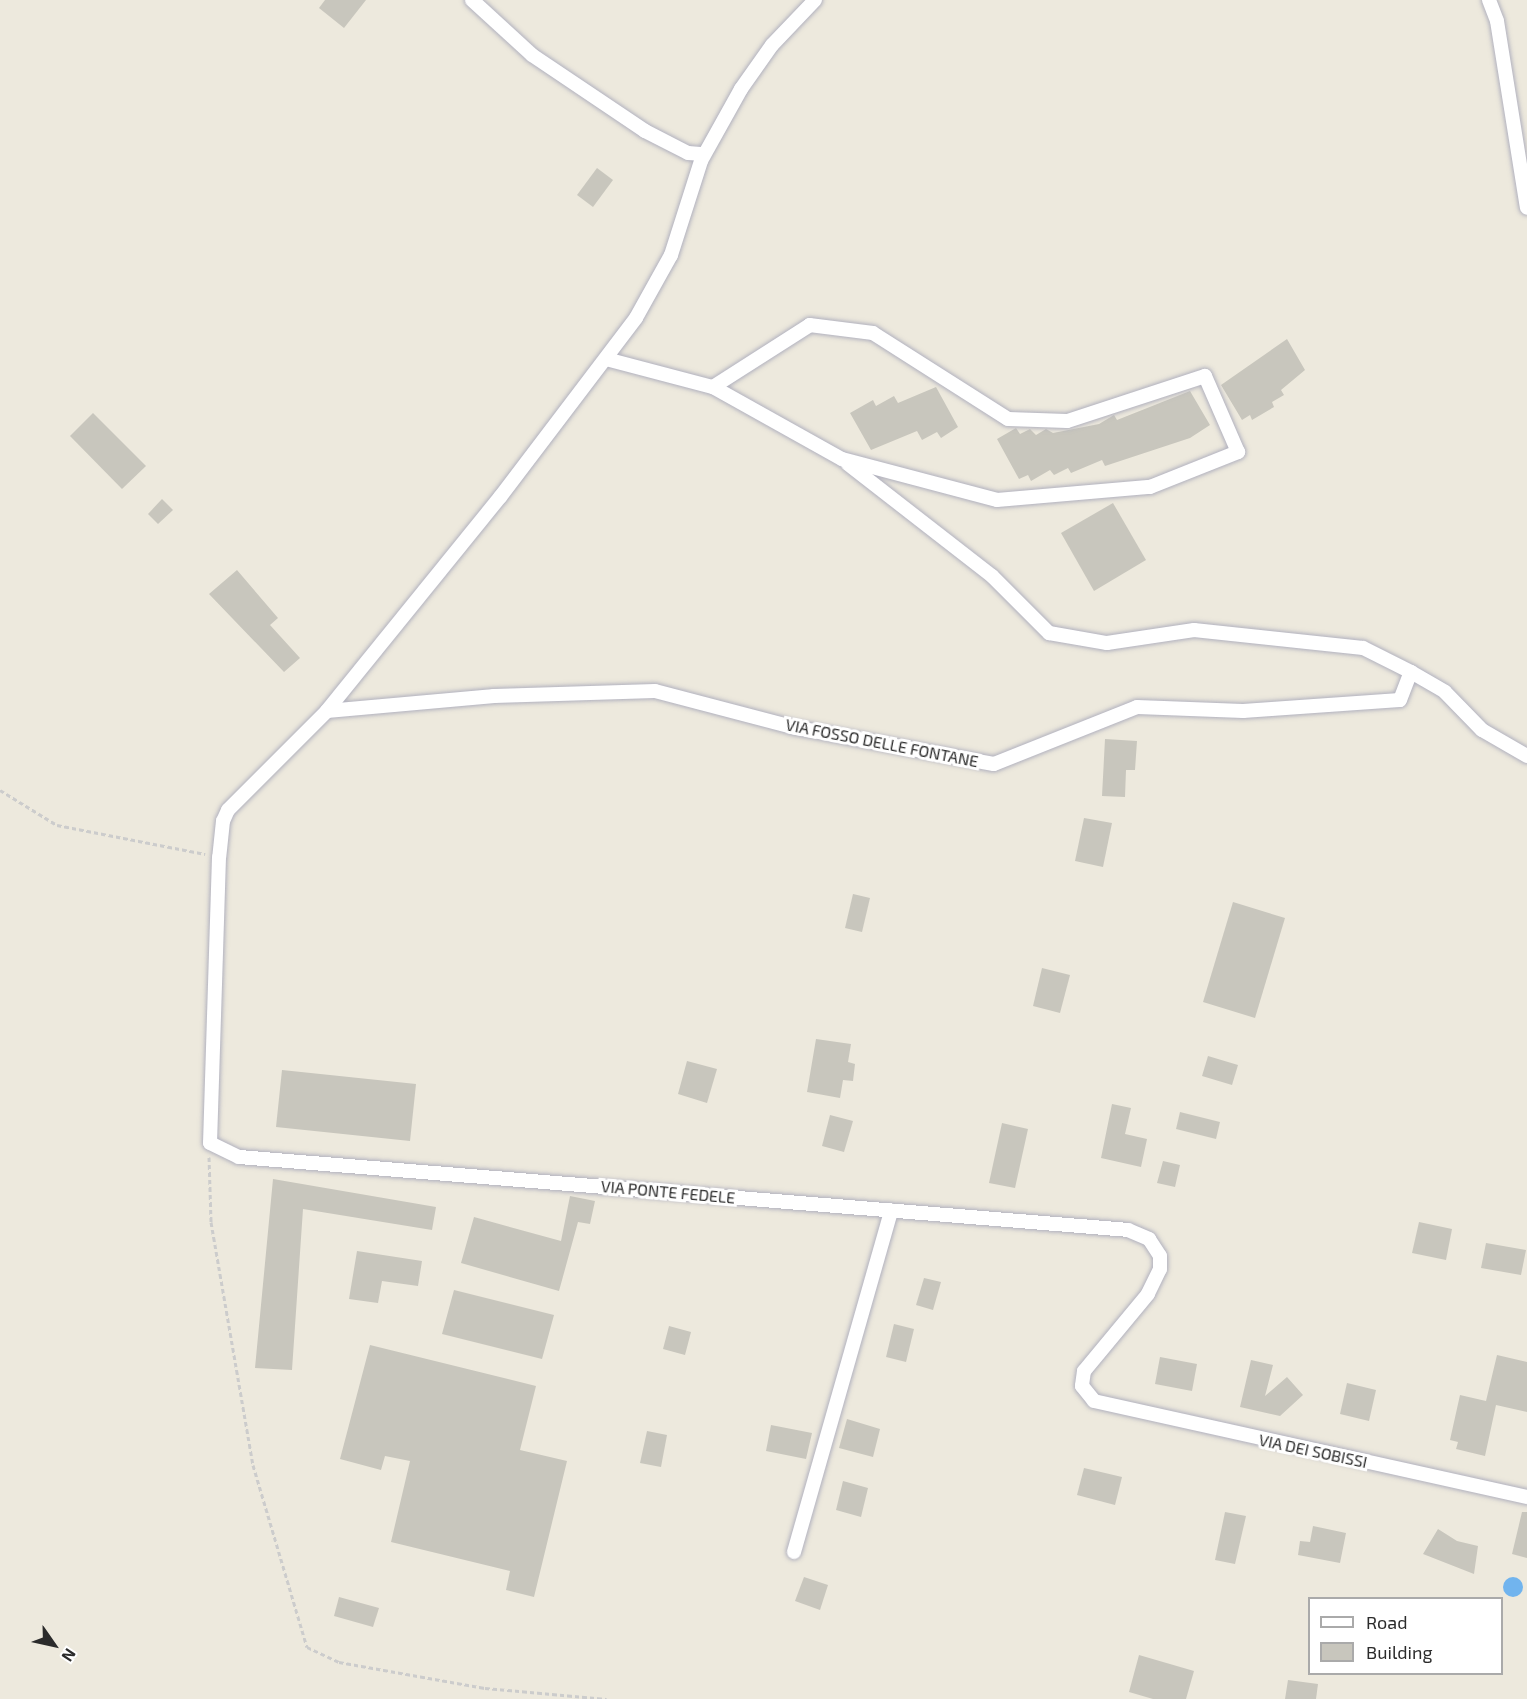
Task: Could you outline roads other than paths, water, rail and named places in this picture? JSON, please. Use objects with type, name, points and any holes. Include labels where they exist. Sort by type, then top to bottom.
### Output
[{"type":"street","points":[[472,0],[532,55],[645,131],[687,153],[704,154]]},
{"type":"street","points":[[327,711],[606,359],[664,270],[704,154],[760,60],[815,0]]},
{"type":"street","points":[[1489,0],[1497,21],[1527,208]]},
{"type":"street","points":[[713,387],[810,325],[863,331],[873,333],[1008,419],[1067,421],[1205,376],[1238,452],[1150,487],[997,500],[842,459]]},
{"type":"street","points":[[606,359],[713,387],[842,459],[992,576],[1049,633],[1107,643],[1194,630],[1363,648],[1445,692],[1482,730],[1527,756]]},
{"type":"street","name":"VIA FOSSO DELLE FONTANE","points":[[327,711],[494,696],[655,691],[792,727],[994,764],[1137,707],[1243,711],[1400,700],[1411,672]]},
{"type":"street","name":"VIA PONTE FEDELE","points":[[327,711],[228,810],[222,822],[210,1143],[238,1157],[1128,1230],[1149,1239],[1160,1256],[1160,1269],[1148,1294],[1084,1371],[1085,1391],[1100,1403]]},
{"type":"street","points":[[794,1552],[891,1211]]},
{"type":"street","name":"VIA DEI SOBISSI","points":[[1100,1403],[1527,1497]]},
{"type":"water","points":[[1513,1577],[1520,1580],[1523,1587],[1520,1594],[1513,1597],[1506,1594],[1503,1587],[1506,1580]]}]
